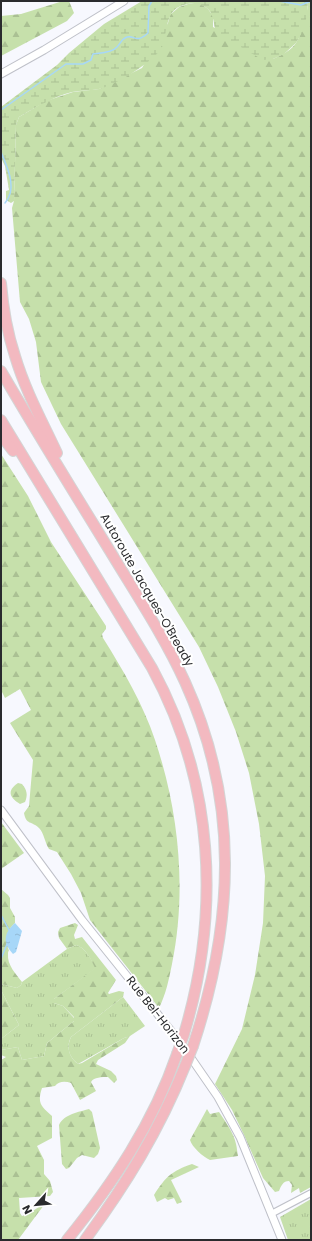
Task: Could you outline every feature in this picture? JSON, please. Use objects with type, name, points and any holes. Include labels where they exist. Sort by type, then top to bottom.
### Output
[{"type":"highway","points":[[1,283],[8,333],[20,372],[83,507]]},
{"type":"highway","name":"Autoroute Jacques-O'Bready","points":[[1,371],[160,634],[179,670],[210,750],[218,784],[223,819],[225,849],[223,918],[213,977],[193,1046],[186,1066],[162,1119],[140,1159],[114,1200],[85,1240]]},
{"type":"highway","points":[[1,420],[157,678],[180,730],[194,778],[205,838],[207,878],[206,908],[200,968],[184,1034],[154,1109],[129,1155],[103,1195],[68,1240]]},
{"type":"highway","points":[[1,435],[52,504]]},
{"type":"street","points":[[1,74],[44,50],[124,1]]},
{"type":"street","points":[[1,79],[44,50]]},
{"type":"street","name":"Rue Bel-Horizon","points":[[1,810],[82,920],[180,1042],[218,1097],[240,1137],[282,1240]]},
{"type":"street","points":[[271,1214],[311,1193]]},
{"type":"green space","points":[[63,1],[69,1],[74,13],[67,21],[1,56],[1,16],[21,14]]},
{"type":"green space","points":[[142,1],[308,1],[304,29],[296,43],[284,54],[273,59],[263,60],[217,33],[213,18],[208,9],[205,7],[199,4],[187,4],[178,7],[169,19],[160,50],[154,57],[135,71],[106,87],[72,92],[58,97],[19,117],[16,125],[14,201],[11,203],[6,200],[6,191],[9,190],[5,166],[1,158],[1,107],[57,65],[104,24]]},
{"type":"green space","points":[[308,1],[311,1],[311,1187],[300,1193],[299,1188],[291,1193],[292,1185],[289,1181],[281,1186],[279,1191],[275,1192],[263,1178],[232,1110],[215,1084],[242,1029],[255,975],[263,923],[265,876],[259,824],[249,773],[236,732],[218,687],[199,647],[61,424],[41,382],[36,342],[29,319],[20,302],[12,208],[14,201],[16,125],[19,117],[46,101],[73,92],[99,89],[142,68],[168,23],[170,15],[179,7],[188,4],[201,4],[208,9],[213,16],[213,27],[273,59],[289,51],[296,43],[304,23]]},
{"type":"green space","points":[[1,454],[28,496],[51,542],[106,626],[106,629],[102,634],[103,638],[139,700],[155,740],[163,767],[175,823],[180,880],[177,936],[168,981],[159,1008],[90,920],[81,893],[57,852],[49,849],[41,830],[28,821],[25,817],[24,813],[29,806],[33,760],[10,723],[31,710],[20,689],[5,698],[1,690]]},
{"type":"green space","points":[[18,783],[22,784],[26,793],[25,802],[20,804],[12,797],[11,794],[12,789]]},
{"type":"green space","points":[[1,822],[24,853],[1,869]]},
{"type":"green space","points":[[1,889],[10,898],[10,908],[15,917],[15,923],[9,931],[7,940],[9,962],[12,969],[22,982],[17,988],[1,984]]},
{"type":"green space","points":[[75,923],[78,925],[74,935],[75,939],[82,937],[116,980],[108,993],[119,991],[124,992],[123,997],[71,1037],[69,1041],[69,1052],[78,1064],[82,1063],[130,1036],[125,1043],[98,1060],[96,1064],[111,1071],[116,1076],[117,1080],[114,1083],[108,1077],[94,1079],[91,1082],[96,1091],[80,1100],[71,1083],[62,1082],[55,1086],[42,1088],[40,1101],[43,1107],[52,1116],[52,1138],[37,1146],[44,1160],[44,1174],[50,1181],[53,1192],[50,1196],[19,1198],[20,1213],[22,1216],[44,1205],[18,1240],[1,1240],[1,1060],[6,1057],[1,1055],[1,1050],[18,1047],[22,1060],[44,1056],[47,1043],[74,1021],[74,1017],[63,1006],[54,1003],[54,999],[95,968],[90,957],[82,948],[76,945],[67,949],[59,938],[58,932],[60,928]]},
{"type":"green space","points":[[76,945],[85,951],[96,968],[54,999],[54,1003],[63,1006],[74,1018],[74,1021],[47,1043],[44,1056],[22,1060],[18,1047],[1,1050],[1,1039],[19,1025],[1,990],[1,984],[17,988],[22,982],[67,949]]},
{"type":"green space","points":[[1,990],[19,1025],[1,1039]]},
{"type":"green space","points":[[123,997],[145,1026],[130,1036],[78,1064],[69,1052],[69,1041],[71,1037]]},
{"type":"green space","points":[[89,1109],[92,1112],[100,1148],[98,1154],[94,1158],[82,1155],[77,1158],[69,1168],[66,1169],[62,1164],[59,1125],[64,1118],[76,1112]]},
{"type":"green space","points":[[207,1109],[210,1114],[219,1112],[224,1119],[233,1136],[238,1156],[210,1160],[193,1146],[190,1140]]},
{"type":"green space","points":[[192,1164],[199,1167],[171,1180],[182,1202],[177,1204],[174,1198],[168,1200],[165,1198],[157,1202],[154,1195],[162,1183],[174,1172]]},
{"type":"green space","points":[[311,1199],[311,1240],[288,1240],[280,1217]]},
{"type":"water","points":[[15,923],[22,931],[16,952],[13,954],[7,946],[6,938],[8,930]]},
{"type":"waterway","points":[[1,110],[66,64],[83,64],[91,60],[93,54],[115,49],[125,38],[131,37],[137,39],[144,36],[148,33],[149,6],[152,1]]},
{"type":"waterway","points":[[279,1],[301,5],[311,1]]},
{"type":"waterway","points":[[1,152],[11,184],[11,191],[5,203]]},
{"type":"waterway","points":[[1,915],[9,930]]},
{"type":"waterway","points":[[1,959],[7,944]]}]
